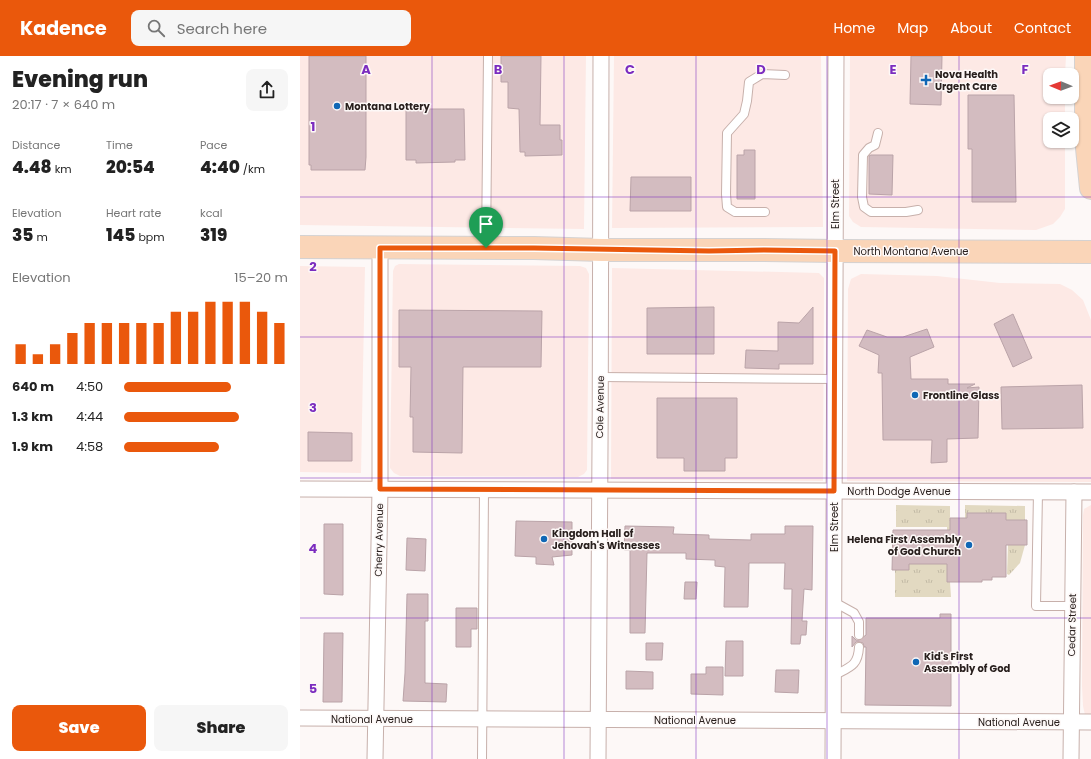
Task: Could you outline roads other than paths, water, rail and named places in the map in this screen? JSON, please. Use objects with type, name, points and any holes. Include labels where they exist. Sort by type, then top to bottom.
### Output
[{"type":"main road","points":[[1088,68],[1086,138],[1091,188]]},
{"type":"main road","name":"North Montana Avenue","points":[[300,247],[1091,252]]},
{"type":"street","name":"Cole Avenue","points":[[598,759],[602,250],[601,56]]},
{"type":"street","name":"Elm Street","points":[[833,759],[836,56]]},
{"type":"street","name":"Cherry Avenue","points":[[376,759],[380,489],[380,248]]},
{"type":"street","name":"North Dodge Avenue","points":[[300,488],[1091,492]]},
{"type":"street","name":"Cedar Street","points":[[1071,759],[1074,492]]},
{"type":"street","name":"National Avenue","points":[[300,718],[1091,722]]},
{"type":"lane","points":[[486,248],[488,56]]},
{"type":"lane","points":[[764,212],[735,212],[727,207],[727,133],[744,114],[749,82],[762,74],[785,75]]},
{"type":"lane","points":[[878,133],[875,145],[869,148],[863,155],[862,197],[864,207],[871,212],[906,212],[918,210]]},
{"type":"lane","points":[[600,377],[835,379]]},
{"type":"lane","points":[[482,759],[484,489]]},
{"type":"lane","points":[[1038,492],[1036,606],[1073,606]]},
{"type":"lane","points":[[834,602],[854,614],[859,622],[859,636]]},
{"type":"lane","points":[[833,676],[853,664],[858,657],[859,647]]},
{"type":"place","name":"Nova Health Urgent Care","points":[[926,80]]},
{"type":"place","name":"Montana Lottery","points":[[337,106]]},
{"type":"place","name":"Frontline Glass","points":[[915,395]]},
{"type":"place","name":"Kingdom Hall of Jehovah's Witnesses","points":[[544,539]]},
{"type":"place","name":"Helena First Assembly of God Church","points":[[969,545]]},
{"type":"place","name":"Kid's First Assembly of God","points":[[916,662]]}]
